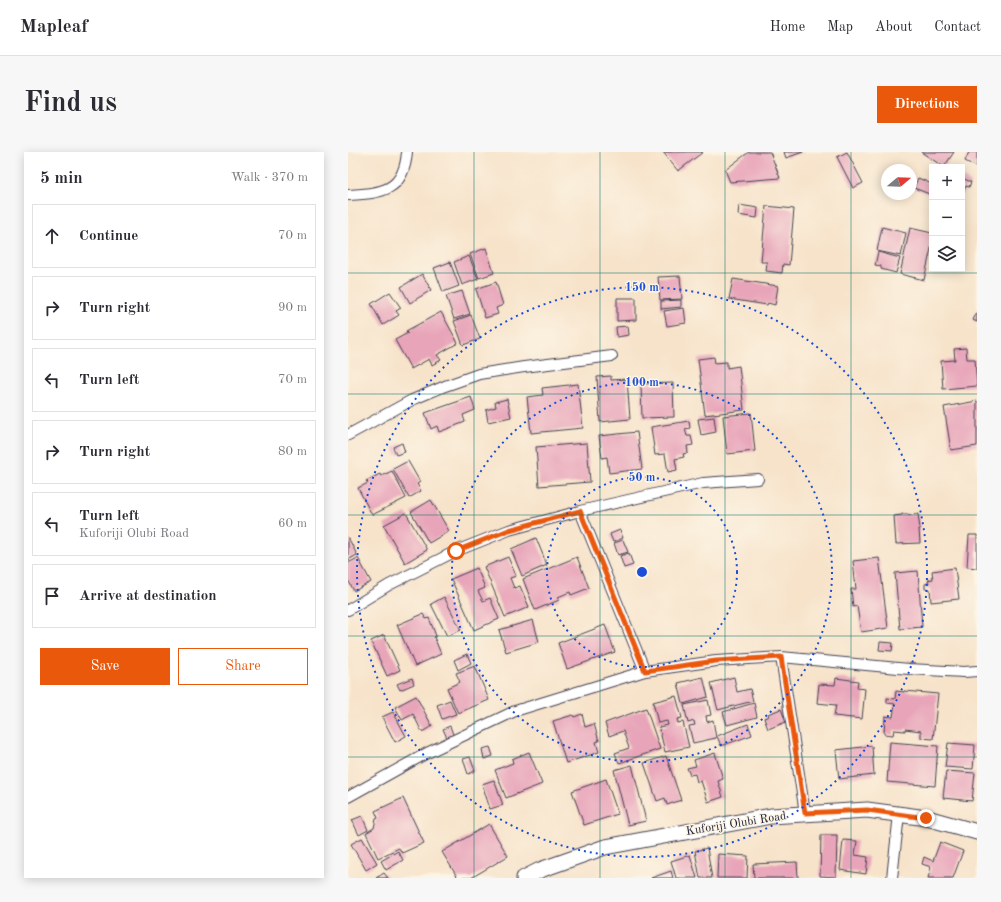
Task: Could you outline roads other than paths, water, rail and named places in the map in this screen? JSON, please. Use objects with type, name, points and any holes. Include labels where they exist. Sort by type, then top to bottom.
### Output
[{"type":"street","points":[[348,195],[375,194],[392,187],[402,175],[407,152]]},
{"type":"street","points":[[348,435],[412,400],[444,386],[479,374],[612,356]]},
{"type":"street","points":[[348,610],[389,585],[456,551],[509,530],[580,511],[703,483],[758,479]]},
{"type":"street","points":[[580,511],[645,671]]},
{"type":"street","points":[[781,657],[805,813]]},
{"type":"street","points":[[348,797],[427,753],[515,711],[645,671],[716,661],[781,657],[910,669],[964,672],[977,671]]},
{"type":"street","name":"Kuforiji Olubi Road","points":[[524,878],[540,870],[606,847],[771,816],[867,810],[926,818],[977,832]]},
{"type":"street","points":[[892,878],[899,814]]}]
